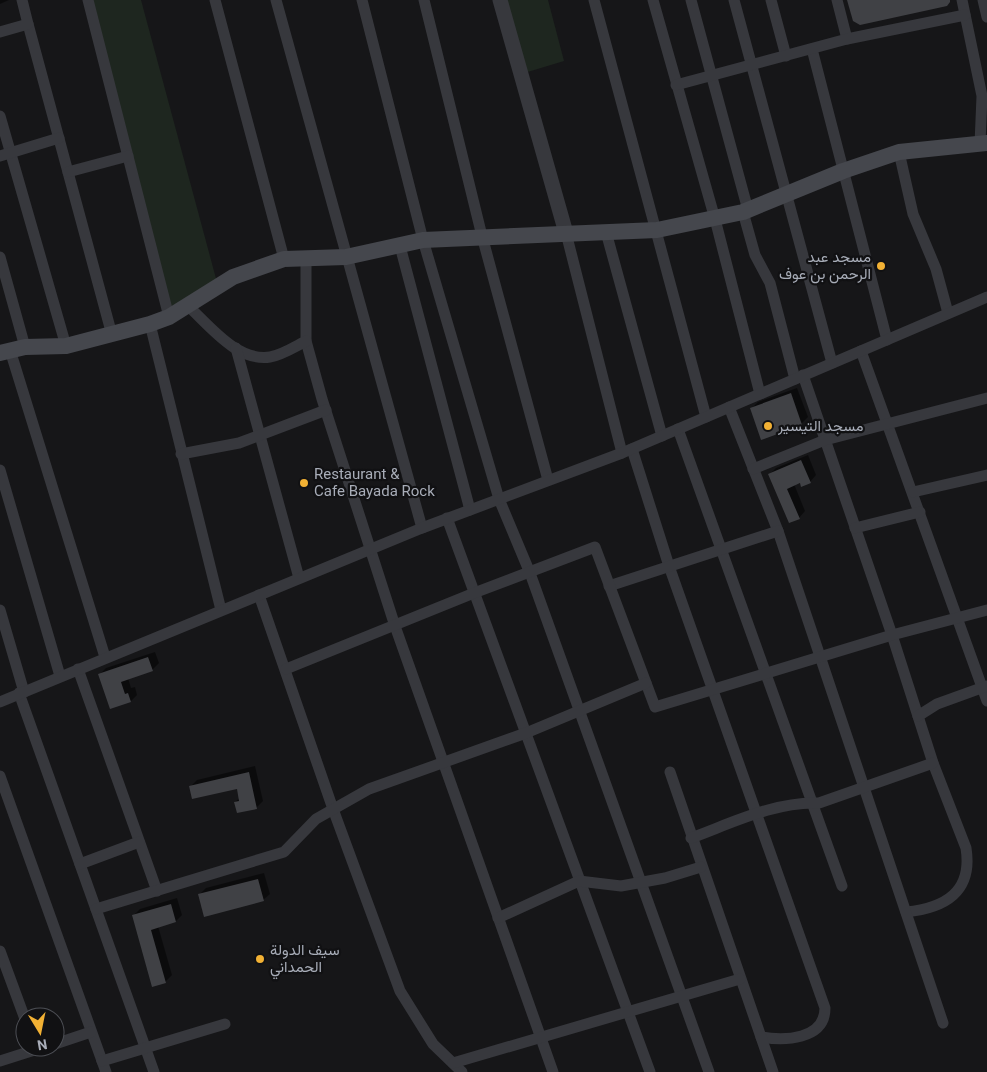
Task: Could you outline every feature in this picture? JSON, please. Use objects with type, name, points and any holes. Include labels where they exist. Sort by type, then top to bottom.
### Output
[{"type":"main road","points":[[12,350],[66,346],[169,318],[233,277],[284,259],[346,257],[423,240],[658,230],[745,211],[843,171],[899,152],[984,144]]},
{"type":"street","points":[[22,0],[112,335]]},
{"type":"street","points":[[88,0],[169,318]]},
{"type":"street","points":[[214,0],[284,259]]},
{"type":"street","points":[[276,0],[422,528]]},
{"type":"street","points":[[362,0],[423,240],[499,499],[530,573],[642,880],[709,1072]]},
{"type":"street","points":[[424,0],[482,236],[548,480]]},
{"type":"street","points":[[500,0],[627,451],[825,1008],[825,1016],[820,1024],[807,1034],[793,1039],[760,1037]]},
{"type":"street","points":[[594,0],[658,230],[706,417]]},
{"type":"street","points":[[653,0],[715,219],[760,394]]},
{"type":"street","points":[[692,0],[756,255],[770,283],[799,377],[825,440],[892,635],[933,764],[966,848],[968,860],[965,879],[956,894],[943,904],[925,910],[906,912]]},
{"type":"street","points":[[734,0],[832,363]]},
{"type":"street","points":[[771,0],[786,56]]},
{"type":"street","points":[[837,0],[847,39]]},
{"type":"street","points":[[962,0],[982,96],[984,144]]},
{"type":"street","points":[[984,0],[987,17]]},
{"type":"street","points":[[676,85],[847,39],[965,15]]},
{"type":"street","points":[[0,32],[28,24]]},
{"type":"street","points":[[812,49],[887,340]]},
{"type":"street","points":[[0,116],[5,154],[66,346]]},
{"type":"street","points":[[5,154],[59,138]]},
{"type":"street","points":[[899,152],[913,214],[936,269],[948,313]]},
{"type":"street","points":[[68,172],[128,156]]},
{"type":"street","points":[[606,232],[662,436]]},
{"type":"street","points":[[400,246],[470,510]]},
{"type":"street","points":[[0,257],[12,350],[105,657]]},
{"type":"street","points":[[306,258],[306,341],[326,410],[369,550],[395,626],[553,1072]]},
{"type":"street","points":[[0,702],[105,657],[422,528],[627,451],[987,297]]},
{"type":"street","points":[[187,305],[242,354],[257,358],[273,357],[306,341]]},
{"type":"street","points":[[150,324],[221,610]]},
{"type":"street","points":[[236,348],[258,436],[299,578]]},
{"type":"street","points":[[861,351],[984,686],[987,701]]},
{"type":"street","points":[[753,469],[825,440],[987,398]]},
{"type":"street","points":[[729,407],[778,531],[943,1023]]},
{"type":"street","points":[[181,454],[204,452],[258,436],[326,410]]},
{"type":"street","points":[[678,429],[842,886]]},
{"type":"street","points":[[0,470],[60,676]]},
{"type":"street","points":[[913,492],[987,475]]},
{"type":"street","points":[[855,528],[920,512]]},
{"type":"street","points":[[447,518],[650,1072]]},
{"type":"street","points":[[609,586],[778,531]]},
{"type":"street","points":[[286,669],[474,593],[595,547],[655,707],[892,635],[987,610]]},
{"type":"street","points":[[259,594],[333,808],[400,991],[433,1044],[462,1072]]},
{"type":"street","points":[[0,610],[22,692],[80,864],[154,1072]]},
{"type":"street","points":[[78,669],[157,891]]},
{"type":"street","points":[[96,909],[284,852],[316,819],[369,789],[526,733],[646,683]]},
{"type":"street","points":[[918,716],[937,704],[972,693],[984,686]]},
{"type":"street","points":[[691,838],[777,808],[820,803],[933,764]]},
{"type":"street","points":[[670,772],[691,838],[773,1072]]},
{"type":"street","points":[[0,776],[104,1067],[146,1047],[224,1024]]},
{"type":"street","points":[[80,864],[139,842]]},
{"type":"street","points":[[498,918],[580,881],[622,886],[642,880],[665,878],[701,867]]},
{"type":"street","points":[[0,951],[21,1007]]},
{"type":"street","points":[[453,1063],[740,979]]},
{"type":"street","points":[[65,1041],[91,1032]]},
{"type":"street","points":[[0,1061],[15,1056]]},
{"type":"shaded area","points":[[88,0],[141,0],[218,286],[169,317]]},
{"type":"shaded area","points":[[500,0],[548,0],[564,61],[521,74]]},
{"type":"building","points":[[847,0],[950,0],[950,2],[947,6],[860,25],[853,21]]},
{"type":"building","points":[[791,393],[802,425],[761,440],[750,408]]},
{"type":"building","points":[[801,460],[811,483],[801,487],[800,483],[787,489],[800,519],[789,523],[768,474]]},
{"type":"building","points":[[148,657],[153,671],[121,682],[125,694],[128,693],[131,702],[110,709],[98,674]]},
{"type":"building","points":[[249,772],[257,809],[237,813],[234,802],[239,801],[237,789],[192,799],[189,786]]},
{"type":"building","points":[[258,879],[264,901],[204,917],[198,894]]},
{"type":"building","points":[[171,904],[176,922],[151,930],[166,983],[152,987],[132,915]]},
{"type":"place","name":"مسجد عبد الرحمن بن عوف","points":[[881,266]]},
{"type":"place","name":"مسجد التيسير","points":[[768,426]]},
{"type":"place","name":"Restaurant & Cafe Bayada Rock","points":[[304,483]]},
{"type":"place","name":"سيف الدولة الحمداني","points":[[260,959]]}]
